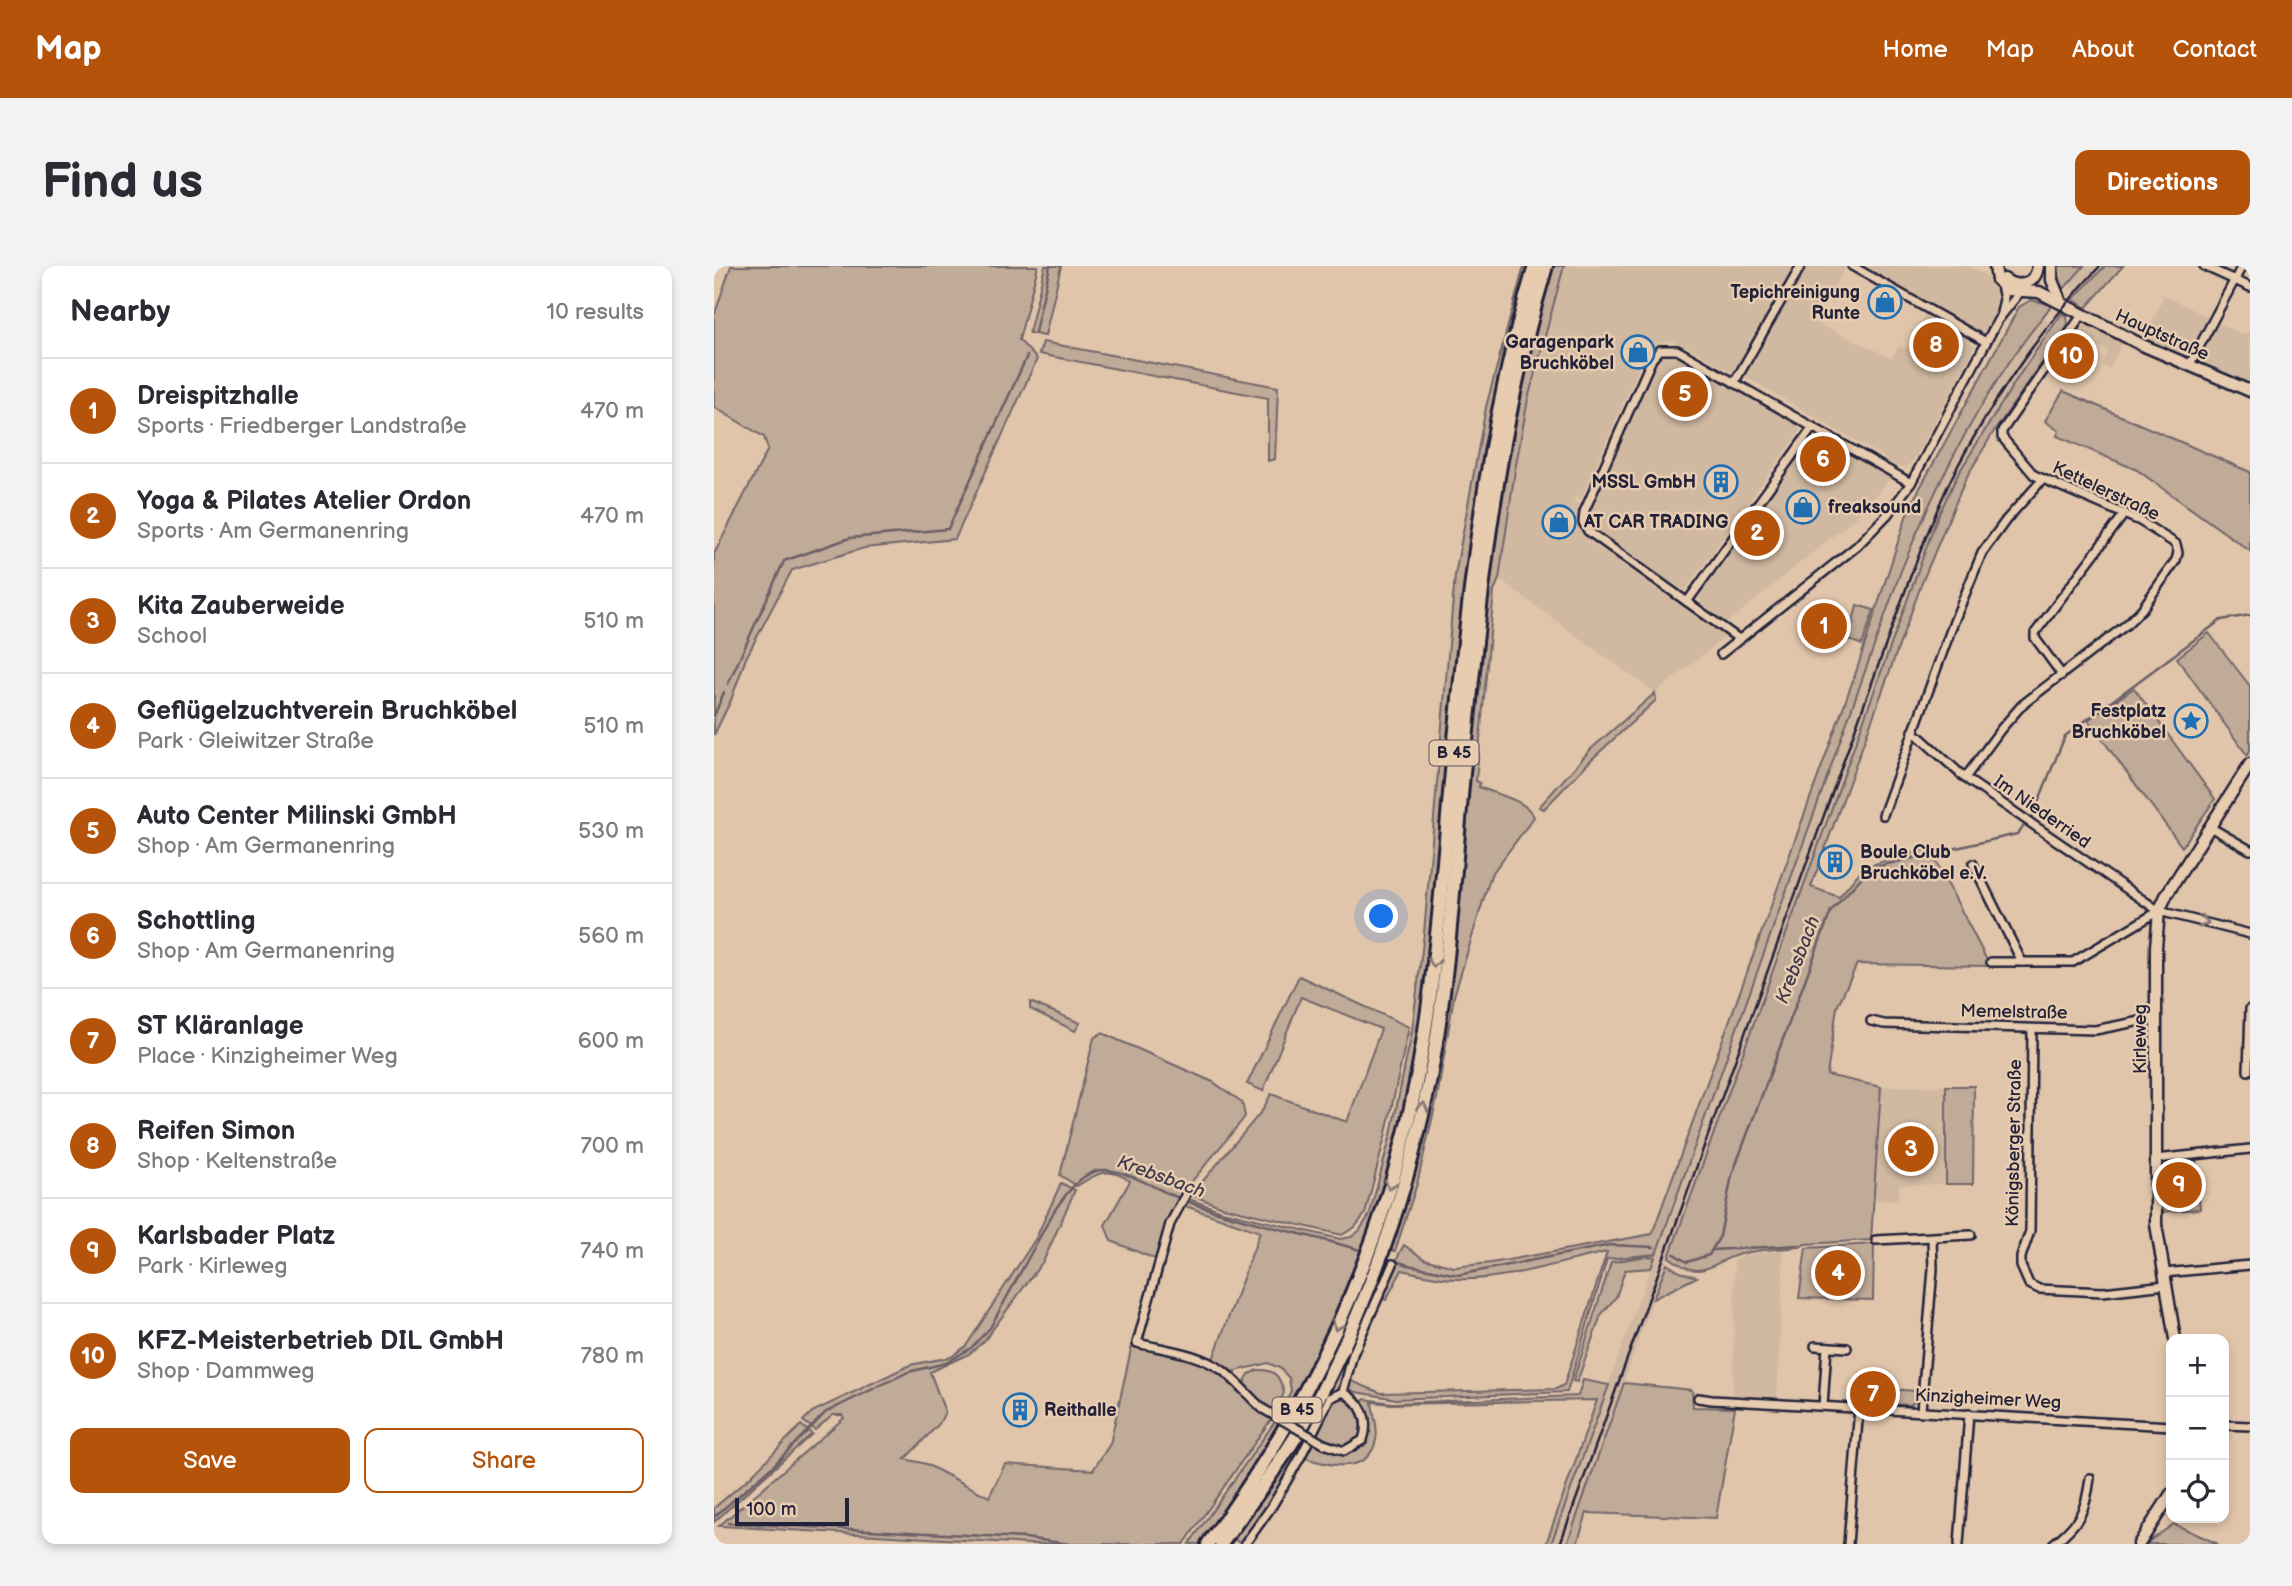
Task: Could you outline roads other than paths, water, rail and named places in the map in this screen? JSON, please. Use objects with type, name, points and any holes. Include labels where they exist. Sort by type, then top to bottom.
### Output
[{"type":"highway","name":"B 45","points":[[1379,1241],[1416,1084],[1437,936],[1477,537],[1495,426],[1535,266]]},
{"type":"highway","name":"B 45","points":[[1220,1544],[1268,1480],[1330,1375],[1420,1121],[1435,1045],[1443,985],[1489,531],[1515,383],[1546,266]]},
{"type":"highway","name":"B 45","points":[[1208,1544],[1258,1474],[1292,1418],[1370,1265]]},
{"type":"street","points":[[1734,383],[1801,266]]},
{"type":"street","points":[[1852,266],[1986,342]]},
{"type":"street","points":[[2052,266],[2052,280],[2062,302]]},
{"type":"street","points":[[2204,266],[2250,287]]},
{"type":"street","points":[[2190,365],[2242,266]]},
{"type":"street","points":[[1994,267],[2011,284],[2028,283]]},
{"type":"street","points":[[1721,654],[1857,546],[1888,514],[1911,483],[2003,307],[2001,286],[1994,267]]},
{"type":"street","points":[[1998,320],[2037,270]]},
{"type":"street","name":"Hauptstraße","points":[[2037,270],[2044,286],[2082,315],[2142,345],[2250,391]]},
{"type":"street","name":"Hauptstraße","points":[[2001,286],[2020,292],[2039,292],[2062,302]]},
{"type":"street","name":"Kettelerstraße","points":[[2062,675],[2126,625],[2141,609],[2176,560],[2178,553],[2176,544],[2140,520],[2034,475],[2002,437],[2001,431],[2082,315]]},
{"type":"street","points":[[1739,639],[1588,531],[1583,522],[1584,512],[1652,359],[1660,350],[1677,350],[1911,483]]},
{"type":"street","points":[[1688,602],[1812,427]]},
{"type":"street","points":[[1883,815],[1982,553],[2006,520],[2043,479]]},
{"type":"street","points":[[1965,778],[2022,705],[2062,675],[2035,638],[2035,633],[2125,513]]},
{"type":"street","name":"Im Niederried","points":[[1913,731],[1965,778],[2159,911],[2250,934]]},
{"type":"street","name":"Kirleweg","points":[[2174,1334],[2156,1224],[2159,911],[2167,894],[2250,764]]},
{"type":"street","points":[[2210,827],[2250,850]]},
{"type":"street","points":[[1973,864],[2022,962]]},
{"type":"street","points":[[1991,962],[2073,962],[2159,911]]},
{"type":"street","points":[[2248,1071],[2250,1008]]},
{"type":"street","name":"Memelstraße","points":[[1871,1021],[1884,1024],[2095,1030],[2156,1018]]},
{"type":"street","name":"Königsberger Straße","points":[[2032,1029],[2030,1231],[2021,1257],[2024,1276],[2029,1284],[2039,1289],[2103,1292],[2166,1285]]},
{"type":"street","points":[[2156,1159],[2250,1149]]},
{"type":"street","points":[[1186,1195],[1170,1224],[1138,1343],[1201,1359],[1224,1372],[1263,1409],[1324,1444],[1344,1451],[1363,1440],[1366,1430],[1364,1414],[1354,1399],[1343,1392]]},
{"type":"street","points":[[1876,1240],[1971,1235]]},
{"type":"street","points":[[1921,1411],[1933,1269],[1932,1238]]},
{"type":"street","points":[[1343,1392],[1353,1354],[1393,1264]]},
{"type":"street","points":[[2164,1273],[2250,1265]]},
{"type":"street","points":[[1815,1346],[1847,1348]]},
{"type":"street","points":[[1823,1406],[1826,1347]]},
{"type":"street","points":[[1245,1544],[1286,1482],[1330,1398],[1343,1392]]},
{"type":"street","name":"Kinzigheimer Weg","points":[[1698,1398],[1712,1401],[2166,1426]]},
{"type":"street","points":[[1848,1544],[1859,1408]]},
{"type":"street","points":[[1959,1544],[1969,1413]]},
{"type":"street","name":"Kinzigheimer Weg","points":[[2151,1424],[2166,1421]]},
{"type":"street","points":[[2229,1425],[2250,1426]]},
{"type":"street","points":[[2053,1544],[2069,1531],[2082,1514],[2088,1499],[2090,1478]]},
{"type":"street","points":[[2139,1544],[2166,1502]]},
{"type":"waterway","points":[[1035,332],[1050,266]]},
{"type":"waterway","points":[[728,684],[784,561],[850,538],[948,529],[1027,356]]},
{"type":"waterway","name":"Krebsbach","points":[[1674,1254],[1687,1262],[1709,1255],[1720,1236],[1732,1175],[1831,911],[1870,868],[2017,834],[2033,815],[2065,736],[2221,620],[2250,615]]},
{"type":"waterway","points":[[714,716],[724,692]]},
{"type":"waterway","name":"Krebsbach","points":[[714,1517],[772,1467],[826,1412],[908,1372],[946,1363],[971,1348],[990,1328],[1054,1211],[1077,1182],[1096,1171],[1122,1173],[1215,1211],[1363,1251]]},
{"type":"waterway","name":"Krebsbach","points":[[1383,1257],[1458,1275],[1610,1245],[1654,1247]]},
{"type":"waterway","points":[[1712,1250],[1799,1245]]},
{"type":"waterway","points":[[728,1523],[1025,1538],[1070,1544]]},
{"type":"railway","points":[[1560,1544],[1937,509],[1955,471],[2003,390],[2039,338],[2100,266]]},
{"type":"place","name":"Tepichreinigung Runte","points":[[1885,302]]},
{"type":"place","name":"Reifen Simon","points":[[1936,345]]},
{"type":"place","name":"Garagenpark Bruchköbel","points":[[1638,352]]},
{"type":"place","name":"KFZ-Meisterbetrieb DIL GmbH","points":[[2071,356]]},
{"type":"place","name":"Auto Center Milinski GmbH","points":[[1685,394]]},
{"type":"place","name":"Schottling","points":[[1823,459]]},
{"type":"place","name":"MSSL GmbH","points":[[1721,482]]},
{"type":"place","name":"freaksound","points":[[1803,507]]},
{"type":"place","name":"AT CAR TRADING","points":[[1559,522]]},
{"type":"place","name":"Yoga & Pilates Atelier Ordon","points":[[1757,533]]},
{"type":"place","name":"Dreispitzhalle","points":[[1824,626]]},
{"type":"place","name":"Festplatz Bruchköbel","points":[[2191,721]]},
{"type":"place","name":"Boule Club Bruchköbel e.V.","points":[[1835,862]]},
{"type":"place","name":"Kita Zauberweide","points":[[1911,1149]]},
{"type":"place","name":"Karlsbader Platz","points":[[2179,1185]]},
{"type":"place","name":"Geflügelzuchtverein Bruchköbel","points":[[1838,1273]]},
{"type":"place","name":"ST Kläranlage","points":[[1873,1394]]},
{"type":"place","name":"Reithalle","points":[[1020,1410]]}]
